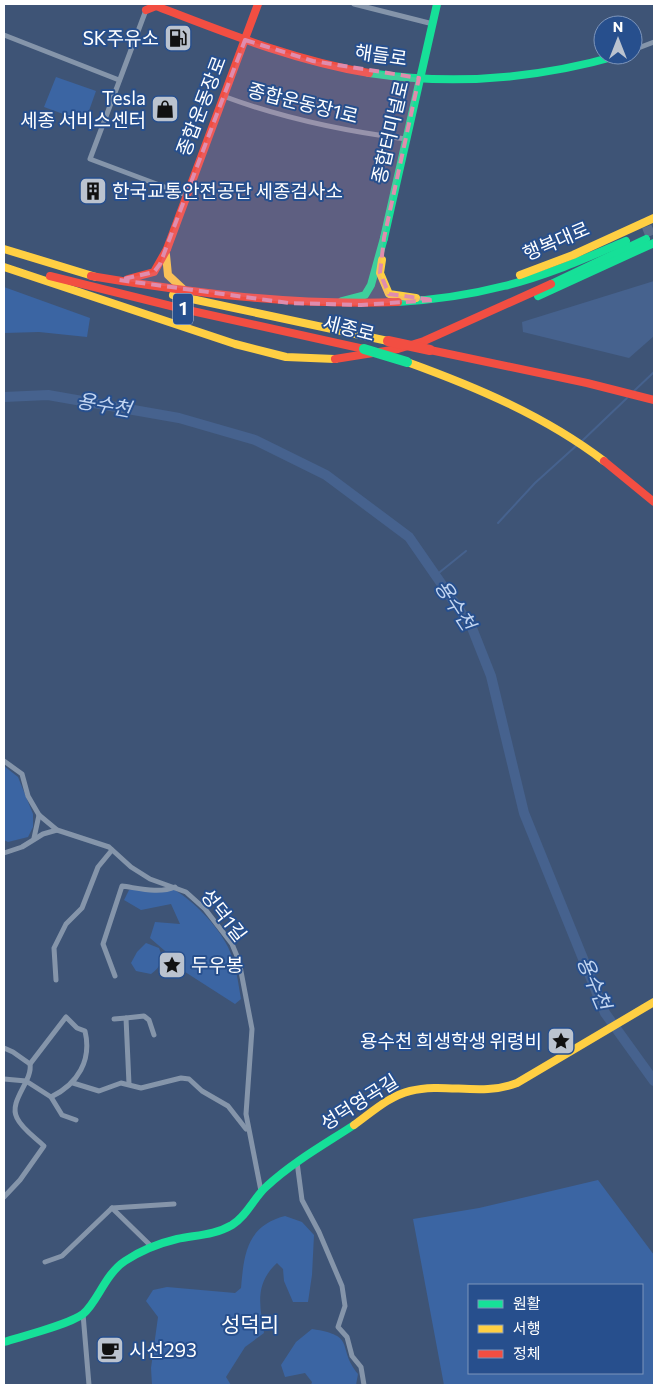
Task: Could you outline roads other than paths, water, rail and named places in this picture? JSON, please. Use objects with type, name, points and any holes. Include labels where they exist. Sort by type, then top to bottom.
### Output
[{"type":"main road","name":"종합운동장로","points":[[167,249],[258,4]]},
{"type":"main road","name":"종합터미널로","points":[[384,238],[437,4]]},
{"type":"main road","name":"해들로","points":[[146,10],[156,6],[245,40],[313,61],[419,78],[527,76],[593,63]]},
{"type":"main road","name":"행복대로","points":[[434,300],[470,294],[573,255],[648,238],[654,218]]},
{"type":"main road","points":[[4,267],[235,344],[286,357],[344,359],[369,356],[424,341],[474,320],[648,238],[646,222],[654,226]]},
{"type":"main road","points":[[384,238],[380,273],[388,294],[434,300]]},
{"type":"main road","points":[[315,304],[350,300],[364,295],[371,285],[384,238]]},
{"type":"main road","name":"세종로","points":[[4,249],[92,276],[612,389],[654,400]]},
{"type":"main road","points":[[119,280],[137,278],[154,272],[167,249]]},
{"type":"main road","points":[[167,249],[164,260],[168,275],[184,291]]},
{"type":"main road","name":"세종로","points":[[4,262],[89,287],[364,349],[407,362],[505,401],[598,456],[654,502]]},
{"type":"main road","points":[[92,276],[237,298],[315,304],[361,306],[434,300]]},
{"type":"main road","points":[[614,470],[654,509]]},
{"type":"main road","name":"성덕영곡길","points":[[83,1314],[109,1276],[124,1261],[152,1247],[178,1239],[200,1237],[232,1225],[253,1206],[261,1191],[297,1161],[398,1095],[411,1089],[439,1087],[497,1089],[510,1086],[527,1078],[654,1002]]},
{"type":"main road","points":[[4,1342],[53,1327],[83,1314]]},
{"type":"street","points":[[354,4],[433,24]]},
{"type":"street","points":[[146,10],[90,159],[186,195]]},
{"type":"street","points":[[4,35],[119,80]]},
{"type":"street","name":"종합운동장1로","points":[[223,96],[249,106],[342,130],[406,139]]},
{"type":"street","name":"성덕1길","points":[[4,762],[22,774],[28,796],[39,815],[57,830],[89,840],[112,850],[130,867],[150,879],[175,886],[195,899],[232,944],[239,961],[252,1029],[247,1077],[248,1131],[261,1191]]},
{"type":"street","points":[[34,838],[39,815]]},
{"type":"street","points":[[4,854],[22,847],[34,838],[57,830]]},
{"type":"street","points":[[56,980],[54,948],[66,924],[82,908],[98,867],[112,850]]},
{"type":"street","points":[[115,976],[104,944],[122,886],[168,890],[175,886]]},
{"type":"street","points":[[4,1197],[20,1180],[44,1146],[17,1119],[15,1112],[31,1072],[30,1064],[66,1016],[77,1028],[85,1031],[87,1061],[72,1083],[51,1097]]},
{"type":"street","points":[[114,1019],[144,1016],[149,1020],[154,1036]]},
{"type":"street","points":[[126,1018],[129,1084]]},
{"type":"street","points":[[4,1048],[30,1064]]},
{"type":"street","name":"성덕1길","points":[[72,1083],[99,1091],[121,1083],[141,1088],[189,1078],[202,1090],[228,1106],[248,1131]]},
{"type":"street","points":[[4,1079],[26,1081],[51,1097],[62,1115],[76,1120]]},
{"type":"street","points":[[297,1161],[302,1200],[319,1232],[342,1286],[345,1306],[338,1327],[347,1337],[352,1356],[361,1368],[364,1385]]},
{"type":"street","points":[[45,1262],[62,1256],[112,1208],[174,1204]]},
{"type":"street","points":[[112,1208],[152,1247]]},
{"type":"street","points":[[83,1314],[89,1385]]},
{"type":"waterway","points":[[634,391],[654,372]]},
{"type":"waterway","name":"용수천","points":[[4,397],[48,395],[179,418],[255,440],[326,475],[409,537],[472,628],[491,676],[524,813],[605,1013],[654,1081]]},
{"type":"waterway","points":[[582,441],[627,398]]},
{"type":"waterway","points":[[498,523],[535,483],[576,446]]},
{"type":"waterway","points":[[435,576],[466,551]]},
{"type":"tunnel","points":[[644,233],[654,229]]},
{"type":"place","name":"SK주유소","points":[[178,38]]},
{"type":"place","name":"Tesla 세종 서비스센터","points":[[165,109]]},
{"type":"place","name":"한국교통안전공단 세종검사소","points":[[93,191]]},
{"type":"place","name":"두우봉","points":[[172,965]]},
{"type":"place","name":"용수천 희생학생 위령비","points":[[561,1041]]},
{"type":"place","name":"시선293","points":[[110,1350]]},
{"type":"district","name":"성덕리","points":[[250,1325]]}]
